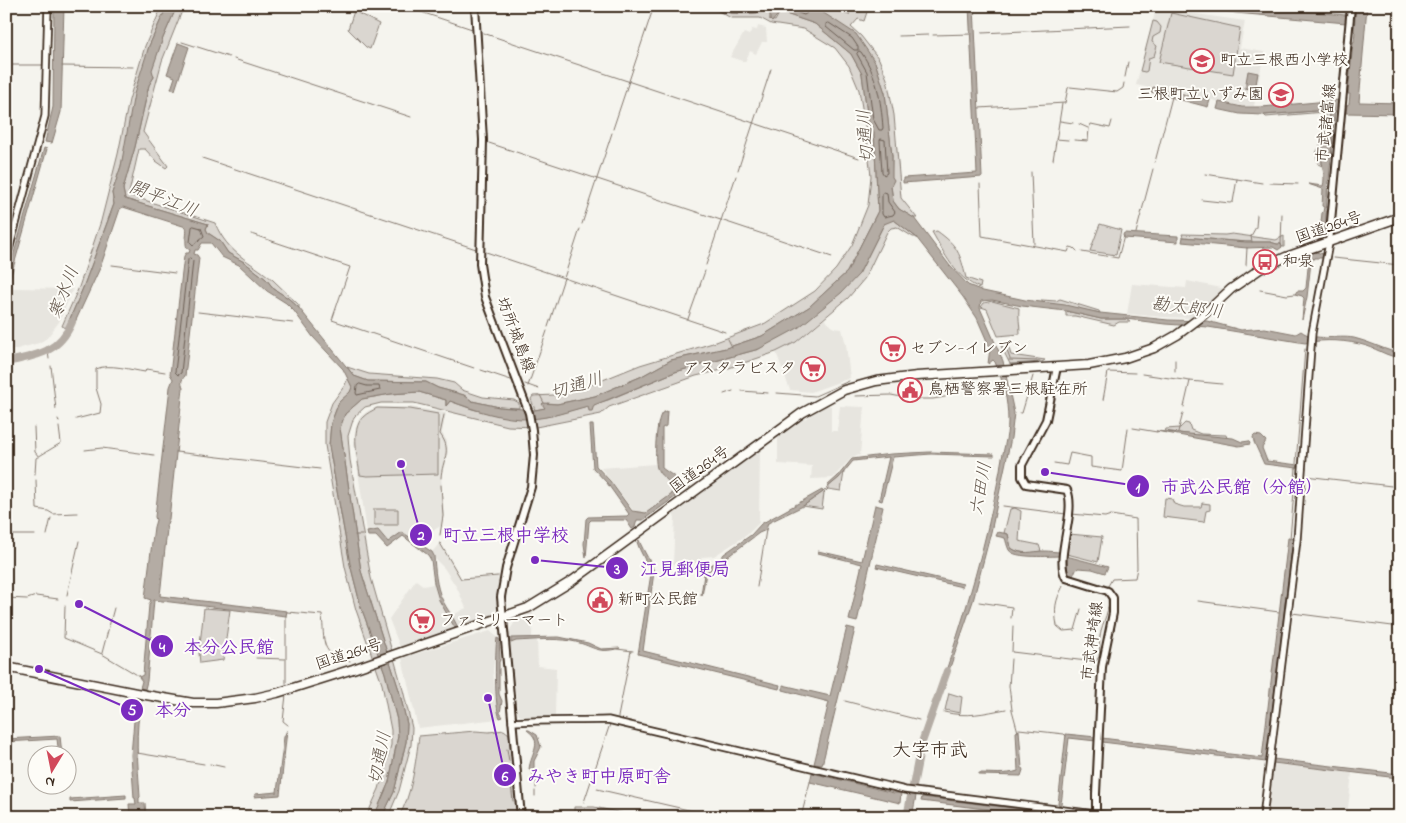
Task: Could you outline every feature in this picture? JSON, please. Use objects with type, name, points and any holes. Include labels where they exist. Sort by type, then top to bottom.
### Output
[{"type":"highway","name":"国道264号","points":[[6,667],[172,700],[209,703],[246,700],[277,693],[502,619],[528,608],[556,592],[776,431],[831,396],[876,381],[1106,363],[1125,358],[1154,348],[1188,327],[1231,289],[1260,269],[1286,257],[1400,217]]},
{"type":"main road","name":"坊所城島線","points":[[475,6],[483,140],[480,264],[482,281],[485,297],[522,393],[532,430],[534,462],[531,487],[506,568],[501,597],[521,817]]},
{"type":"main road","name":"市武諸富線","points":[[1329,242],[1351,6]]},
{"type":"main road","name":"市武神埼線","points":[[1057,367],[1046,420],[1022,465],[1022,477],[1026,484],[1067,490],[1069,510],[1064,574],[1066,578],[1108,591],[1114,598],[1113,614],[1102,667],[1096,815]]},
{"type":"street","points":[[6,261],[45,116],[48,6]]},
{"type":"street","points":[[1263,817],[1297,540],[1312,333],[1329,242]]},
{"type":"street","points":[[512,722],[544,720],[608,720],[622,722],[920,793],[1119,817]]},
{"type":"shaded area","points":[[162,6],[167,6],[149,46],[121,166],[112,193],[114,204],[66,328],[62,326],[79,287],[101,221],[129,100],[145,46]]},
{"type":"shaded area","points":[[177,6],[184,6],[162,61],[143,132],[168,166],[166,168],[156,161],[145,149],[139,149],[129,193],[132,196],[215,223],[226,242],[240,256],[273,280],[299,305],[299,308],[274,289],[266,279],[244,262],[228,253],[220,241],[208,233],[206,229],[208,224],[125,199],[123,189],[149,85],[154,77],[151,70]]},
{"type":"shaded area","points":[[801,6],[826,6],[849,15],[851,6],[869,6],[864,21],[858,19],[851,27],[861,36],[879,59],[887,79],[894,115],[901,198],[917,218],[899,209],[893,201],[891,186],[892,156],[885,93],[875,62],[819,11]]},
{"type":"shaded area","name":"町立三根西小学校","points":[[1159,7],[1245,21],[1240,48],[1264,52],[1254,106],[1242,106],[1216,101],[1153,85],[1150,88],[1136,85],[1156,9]]},
{"type":"shaded area","points":[[713,8],[731,13],[771,12],[770,20],[775,21],[780,12],[815,24],[851,54],[862,74],[868,121],[874,132],[878,211],[847,272],[809,307],[762,336],[726,348],[671,360],[640,377],[595,396],[557,404],[547,403],[546,408],[535,410],[531,399],[533,396],[554,395],[583,388],[640,365],[716,342],[764,324],[815,291],[836,269],[852,245],[868,205],[871,176],[859,90],[849,66],[835,48],[804,29],[771,24],[760,18],[731,18]]},
{"type":"shaded area","points":[[354,11],[379,24],[370,49],[348,29]]},
{"type":"shaded area","points":[[1171,13],[1240,28],[1233,74],[1159,62]]},
{"type":"shaded area","points":[[1153,21],[1157,22],[1161,27],[1160,33],[1153,37],[1152,42],[1157,46],[1154,56],[1149,58],[1147,71],[1140,71]]},
{"type":"shaded area","points":[[758,26],[766,28],[767,42],[762,42],[756,54],[750,51],[745,62],[730,57],[744,33],[749,35],[752,29],[757,30]]},
{"type":"shaded area","points":[[1326,110],[1329,112],[1322,152],[1322,166],[1318,164],[1316,153],[1320,146],[1324,112],[1266,117],[1264,115]]},
{"type":"shaded area","points":[[889,220],[894,220],[916,237],[897,227],[891,228],[887,232],[865,278],[848,298],[796,342],[776,352],[726,369],[696,376],[609,407],[601,414],[536,427],[508,426],[414,403],[381,403],[365,407],[354,417],[348,436],[350,460],[371,578],[412,728],[411,745],[399,791],[388,817],[382,817],[394,792],[406,742],[407,724],[399,690],[361,571],[340,428],[345,414],[362,399],[419,392],[446,400],[446,406],[450,401],[501,416],[530,419],[551,416],[608,400],[675,372],[759,349],[859,274],[884,224]]},
{"type":"shaded area","points":[[1100,224],[1121,230],[1116,255],[1090,251]]},
{"type":"shaded area","points":[[937,231],[954,246],[962,262],[966,278],[981,283],[980,288],[971,284],[957,272],[932,232]]},
{"type":"shaded area","points":[[1182,234],[1232,234],[1276,240],[1284,236],[1284,247],[1281,244],[1270,242],[1183,237]]},
{"type":"shaded area","points":[[1187,281],[1226,289],[1193,318],[1127,314],[1132,284],[1186,288]]},
{"type":"shaded area","points":[[13,288],[73,289],[59,322],[47,338],[39,343],[6,352],[6,297],[11,296]]},
{"type":"shaded area","points":[[1060,299],[1099,311],[1100,313],[1042,302],[1042,300],[1056,301]]},
{"type":"shaded area","points":[[992,301],[1019,308],[1020,334],[998,336],[987,309],[981,307],[984,303]]},
{"type":"shaded area","points":[[1066,311],[1101,319],[1126,319],[1130,322],[1119,322],[1114,325],[1075,316],[1066,316]]},
{"type":"shaded area","points":[[824,319],[834,328],[842,329],[850,378],[811,392],[790,390],[776,352],[796,342]]},
{"type":"shaded area","points":[[1001,346],[1009,348],[1011,355],[1045,360],[1042,362],[1010,364]]},
{"type":"shaded area","points":[[347,367],[369,374],[437,379],[454,383],[462,390],[483,397],[514,400],[519,403],[519,408],[499,407],[472,401],[464,395],[438,388],[426,382],[368,381],[354,376]]},
{"type":"shaded area","points":[[348,377],[352,387],[351,392],[339,402],[331,423],[329,446],[350,564],[361,607],[385,673],[397,720],[398,736],[389,782],[374,817],[366,817],[379,789],[391,745],[391,730],[382,684],[356,610],[345,567],[325,445],[325,422],[332,403],[345,385]]},
{"type":"shaded area","points":[[827,405],[831,406],[831,431],[837,431],[840,406],[864,407],[860,455],[852,457],[833,478],[811,479],[812,466],[778,464],[778,436]]},
{"type":"shaded area","points":[[376,407],[411,407],[446,413],[442,433],[447,441],[448,452],[441,476],[444,516],[441,526],[424,535],[417,542],[402,532],[388,542],[378,530],[367,532],[354,445],[355,430],[360,417]]},
{"type":"shaded area","points":[[377,408],[410,409],[438,414],[438,474],[360,475],[356,444],[357,429],[363,417]]},
{"type":"shaded area","points":[[1185,423],[1189,424],[1191,430],[1201,434],[1226,435],[1227,438],[1165,431],[1166,429],[1180,428]]},
{"type":"shaded area","points":[[760,449],[759,523],[747,535],[714,556],[702,557],[700,563],[673,564],[675,517],[673,515]]},
{"type":"shaded area","points":[[655,464],[680,494],[642,522],[601,468]]},
{"type":"shaded area","points":[[844,472],[841,491],[828,489],[824,493],[822,509],[803,506],[823,492]]},
{"type":"shaded area","points":[[1165,498],[1172,499],[1174,504],[1184,507],[1201,507],[1202,503],[1210,504],[1210,510],[1206,511],[1204,522],[1163,517]]},
{"type":"shaded area","points":[[1015,508],[1021,511],[1019,541],[1039,545],[1041,551],[1026,553],[1011,548],[1008,534],[1004,533],[1010,509]]},
{"type":"shaded area","points":[[374,509],[398,509],[398,525],[374,525]]},
{"type":"shaded area","points":[[1069,534],[1102,537],[1098,562],[1067,554]]},
{"type":"shaded area","points":[[440,543],[461,579],[499,576],[497,608],[490,617],[400,647],[389,619],[416,580],[424,586],[437,583],[442,600],[453,615],[466,608],[457,588],[432,552]]},
{"type":"shaded area","points":[[204,608],[230,610],[223,660],[200,663],[199,653]]},
{"type":"shaded area","points":[[533,612],[532,638],[537,638],[538,666],[556,668],[555,717],[523,718],[518,714],[508,633],[516,620]]},
{"type":"shaded area","points":[[490,631],[497,637],[493,671],[498,719],[418,728],[402,658]]},
{"type":"shaded area","points":[[949,693],[962,697],[960,713],[945,710]]},
{"type":"shaded area","points":[[504,730],[509,734],[517,817],[398,817],[407,800],[410,789],[419,736]]},
{"type":"shaded area","points":[[1274,764],[1352,773],[1347,817],[1267,817]]},
{"type":"shaded area","points":[[574,807],[594,807],[622,813],[621,817],[574,817]]},
{"type":"water","points":[[54,6],[64,6],[61,112],[52,143],[45,142],[53,107]]},
{"type":"water","points":[[167,6],[177,6],[152,70],[154,77],[149,85],[123,189],[125,199],[208,224],[206,229],[208,233],[220,241],[228,253],[244,262],[266,279],[274,289],[299,308],[354,376],[368,381],[426,382],[438,388],[464,395],[472,401],[499,407],[535,410],[545,408],[543,403],[557,404],[595,396],[640,377],[671,360],[726,348],[762,336],[809,307],[847,272],[878,211],[874,132],[868,121],[862,74],[851,54],[815,24],[780,12],[772,22],[770,20],[770,12],[731,13],[710,6],[801,6],[819,10],[856,34],[875,62],[885,93],[892,156],[892,177],[894,180],[891,186],[893,201],[899,209],[914,218],[950,266],[968,285],[983,291],[1025,300],[1065,305],[1100,313],[1168,320],[1207,321],[1241,330],[1265,328],[1296,334],[1301,331],[1319,337],[1354,338],[1394,352],[1400,352],[1400,358],[1367,346],[1344,341],[1305,343],[1208,327],[1126,319],[1101,319],[1066,311],[1022,306],[992,300],[981,301],[980,308],[1003,361],[1014,413],[1011,438],[991,532],[973,601],[946,679],[943,680],[968,602],[989,523],[1007,433],[1007,406],[1003,383],[995,362],[993,360],[988,364],[990,348],[977,318],[916,237],[894,220],[884,224],[859,274],[841,293],[798,328],[759,349],[675,372],[594,405],[592,411],[589,411],[588,406],[545,417],[520,419],[489,414],[450,401],[446,406],[446,400],[419,392],[362,399],[345,414],[340,428],[361,571],[399,690],[407,724],[406,742],[394,792],[382,817],[374,817],[389,782],[398,736],[397,720],[385,673],[361,607],[350,564],[329,446],[331,423],[339,402],[350,392],[352,387],[343,369],[313,337],[294,311],[286,303],[267,291],[239,265],[222,257],[211,243],[202,243],[198,250],[195,250],[194,254],[199,258],[185,376],[182,382],[183,388],[169,519],[166,526],[160,596],[287,611],[286,616],[154,600],[147,681],[145,689],[140,688],[142,681],[139,677],[143,675],[151,600],[145,598],[156,520],[170,387],[173,379],[170,374],[184,256],[190,250],[186,245],[186,227],[123,207],[120,209],[100,268],[71,331],[66,328],[114,204],[112,193],[121,166],[134,94],[149,46]]},
{"type":"water","points":[[969,6],[974,6],[982,177],[903,183],[903,178],[977,173]]},
{"type":"water","points":[[1192,6],[1245,6],[1346,15],[1346,23],[1236,13]]},
{"type":"water","points":[[1356,6],[1367,6],[1359,102],[1400,103],[1400,114],[1346,113],[1350,94],[1348,94]]},
{"type":"water","points":[[178,43],[189,47],[175,90],[171,89],[175,77],[167,74]]},
{"type":"water","points":[[1248,71],[1258,73],[1255,90],[1245,88]]},
{"type":"water","points":[[1153,87],[1210,100],[1208,107],[1151,92]]},
{"type":"water","points":[[1339,100],[1338,111],[1335,112],[1325,236],[1319,240],[1324,207],[1322,206],[1323,189],[1308,184],[1323,186],[1322,155],[1329,112],[1326,110],[1264,115],[1240,114],[1217,109],[1219,102],[1242,107],[1262,107]]},
{"type":"water","points":[[44,148],[47,149],[6,293],[6,282]]},
{"type":"water","points":[[1124,233],[1178,236],[1178,242],[1124,238]]},
{"type":"water","points":[[1183,237],[1270,242],[1281,244],[1282,247],[1278,250],[1273,247],[1247,248],[1182,242]]},
{"type":"water","points":[[1316,252],[1323,254],[1322,258],[1314,258],[1311,262],[1302,320],[1304,298],[1295,294],[1297,291],[1303,291],[1306,288],[1309,258],[1307,254]]},
{"type":"water","points":[[667,411],[666,426],[662,428],[662,468],[677,481],[675,497],[643,520],[637,520],[635,527],[632,529],[626,520],[591,520],[589,522],[586,558],[584,544],[586,519],[588,517],[627,516],[629,514],[607,483],[593,468],[590,425],[593,425],[596,466],[610,481],[632,511],[646,513],[672,494],[670,484],[657,468],[656,457],[658,423],[662,413]]},
{"type":"water","points":[[1156,431],[1233,438],[1242,442],[1249,441],[1250,444],[1239,446]]},
{"type":"water","points":[[1255,435],[1261,436],[1266,441],[1262,448],[1267,461],[1298,465],[1297,468],[1264,464],[1254,442],[1253,437]]},
{"type":"water","points":[[930,452],[994,454],[994,456],[931,454],[893,457],[882,501],[879,500],[889,457],[853,461],[839,478],[827,486],[852,459]]},
{"type":"water","points":[[822,490],[823,492],[803,506],[768,523],[766,530],[759,533],[706,573],[701,595],[705,567],[718,562],[724,554],[751,535],[761,524]]},
{"type":"water","points":[[875,505],[883,507],[857,622],[849,620],[862,564],[818,553],[818,551],[862,561]]},
{"type":"water","points":[[378,530],[388,542],[402,532],[432,552],[440,594],[458,628],[455,628],[439,600],[434,583],[431,560],[428,555],[403,536],[387,548],[376,536],[368,536],[367,532]]},
{"type":"water","points":[[998,532],[1008,534],[1011,548],[1019,552],[1061,552],[1061,556],[1025,556],[1012,553],[1005,538],[996,536]]},
{"type":"water","points":[[1288,538],[1293,538],[1266,762],[1102,742],[1102,738],[1262,758]]},
{"type":"water","points":[[639,540],[654,572],[643,651],[780,685],[779,689],[638,654],[651,574],[638,546],[637,542]]},
{"type":"water","points":[[1067,557],[1108,567],[1105,573],[1092,569],[1078,568],[1071,576],[1067,572]]},
{"type":"water","points":[[877,564],[963,584],[962,587],[876,567]]},
{"type":"water","points":[[847,627],[855,629],[822,765],[814,764],[829,702],[783,690],[783,685],[830,696]]},
{"type":"water","points":[[559,637],[588,643],[601,649],[620,648],[600,650],[571,641],[558,640],[516,641],[511,643],[511,638]]},
{"type":"water","points":[[497,638],[499,639],[500,660],[499,694],[502,701],[500,713],[503,717],[500,718],[497,703],[495,666]]},
{"type":"water","points":[[138,697],[142,698],[137,736],[139,803],[145,803],[146,817],[130,817],[129,804],[136,804],[131,755]]},
{"type":"water","points":[[287,730],[280,795],[254,797],[255,794],[277,792],[284,737]]},
{"type":"water","points":[[527,730],[537,735],[541,747],[534,761],[534,769],[537,773],[536,778],[529,769],[536,743],[532,734]]},
{"type":"water","points":[[1019,730],[1023,770],[1021,776],[979,775],[979,773],[1018,771],[1016,732]]},
{"type":"water","points":[[1066,734],[1096,737],[1096,741],[1069,738],[1061,805],[1058,804]]},
{"type":"water","points":[[60,736],[61,746],[58,746],[57,739],[6,742],[6,739]]},
{"type":"water","points":[[1273,759],[1399,774],[1398,778],[1273,763]]},
{"type":"water","points":[[812,773],[894,793],[901,793],[900,803],[810,782]]},
{"type":"water","points":[[908,794],[916,796],[912,817],[905,817]]},
{"type":"water","points":[[126,795],[126,798],[70,802],[70,799]]},
{"type":"water","points":[[922,797],[1086,817],[1049,817],[921,801]]},
{"type":"waterway","points":[[403,6],[472,29]]},
{"type":"waterway","points":[[613,129],[654,6]]},
{"type":"waterway","points":[[982,33],[1130,26]]},
{"type":"waterway","name":"切通川","points":[[483,33],[859,158]]},
{"type":"waterway","points":[[933,35],[972,34]]},
{"type":"waterway","points":[[899,36],[928,35]]},
{"type":"waterway","points":[[182,42],[229,57]]},
{"type":"waterway","points":[[234,59],[411,117]]},
{"type":"waterway","points":[[6,61],[11,65],[43,65]]},
{"type":"waterway","points":[[1125,77],[1128,62]]},
{"type":"waterway","points":[[62,66],[133,67]]},
{"type":"waterway","points":[[738,170],[771,69]]},
{"type":"waterway","points":[[979,108],[1065,103],[1068,88],[1070,87],[1117,92],[1123,88],[1124,83]]},
{"type":"waterway","points":[[1155,162],[1172,97]]},
{"type":"waterway","points":[[1053,160],[1062,104]]},
{"type":"waterway","points":[[1060,121],[1073,123]]},
{"type":"waterway","points":[[1074,140],[1088,141],[1091,124],[1110,128],[1112,121]]},
{"type":"waterway","points":[[1079,124],[1088,128]]},
{"type":"waterway","points":[[582,224],[612,133]]},
{"type":"waterway","points":[[1056,139],[1068,140]]},
{"type":"waterway","points":[[489,143],[832,257]]},
{"type":"waterway","points":[[202,158],[476,249]]},
{"type":"waterway","points":[[1136,233],[1153,169]]},
{"type":"waterway","points":[[1031,172],[1034,244]]},
{"type":"waterway","points":[[1205,174],[1262,183]]},
{"type":"waterway","points":[[706,265],[736,176]]},
{"type":"waterway","points":[[1202,200],[1233,202],[1237,179]]},
{"type":"waterway","points":[[1269,183],[1298,184]]},
{"type":"waterway","points":[[980,184],[982,236],[1068,252],[1070,247],[1077,251]]},
{"type":"waterway","points":[[1281,244],[1282,214]]},
{"type":"waterway","points":[[1252,242],[1251,236],[1256,227],[1257,215]]},
{"type":"waterway","points":[[6,223],[12,223]]},
{"type":"waterway","points":[[548,327],[580,229]]},
{"type":"waterway","points":[[251,234],[350,267],[332,320],[474,368]]},
{"type":"waterway","points":[[1082,252],[1118,258],[1124,236]]},
{"type":"waterway","points":[[1246,265],[1247,248]]},
{"type":"waterway","points":[[486,252],[725,332]]},
{"type":"waterway","points":[[1333,258],[1400,265]]},
{"type":"waterway","points":[[112,265],[175,273]]},
{"type":"waterway","points":[[688,319],[705,271]]},
{"type":"waterway","points":[[1260,290],[1287,295],[1295,294]]},
{"type":"waterway","points":[[198,312],[293,323]]},
{"type":"waterway","name":"寒水川","points":[[6,362],[37,355],[53,347],[67,332],[72,322]]},
{"type":"waterway","points":[[528,386],[547,331]]},
{"type":"waterway","points":[[728,339],[732,347]]},
{"type":"waterway","points":[[1006,348],[1010,359]]},
{"type":"waterway","points":[[1296,464],[1305,349]]},
{"type":"waterway","name":"寒水川","points":[[48,351],[49,359]]},
{"type":"waterway","points":[[1009,360],[1040,361]]},
{"type":"waterway","points":[[1175,360],[1175,371]]},
{"type":"waterway","points":[[51,366],[56,409]]},
{"type":"waterway","points":[[76,419],[100,413],[101,404],[96,388],[96,369],[114,367],[145,372],[146,369],[165,372]]},
{"type":"waterway","points":[[481,370],[511,380]]},
{"type":"waterway","points":[[1103,400],[1108,372],[1135,373]]},
{"type":"waterway","points":[[1142,374],[1190,381]]},
{"type":"waterway","points":[[1020,413],[1022,413],[1033,376]]},
{"type":"waterway","points":[[855,396],[891,395],[912,399],[933,399],[945,397],[972,379]]},
{"type":"waterway","points":[[777,393],[815,396],[849,381]]},
{"type":"waterway","points":[[1184,407],[1190,381],[1222,384]]},
{"type":"waterway","points":[[525,384],[539,389]]},
{"type":"waterway","points":[[724,394],[733,391]]},
{"type":"waterway","points":[[742,391],[768,393]]},
{"type":"waterway","points":[[540,395],[544,403]]},
{"type":"waterway","points":[[1178,432],[1183,413]]},
{"type":"waterway","points":[[441,478],[446,455],[446,445],[440,434],[444,415]]},
{"type":"waterway","points":[[34,427],[35,452],[39,457]]},
{"type":"waterway","points":[[35,474],[36,458],[61,443],[59,427]]},
{"type":"waterway","points":[[1054,463],[1067,465],[1070,453],[1091,457],[1091,467],[1122,471],[1128,428]]},
{"type":"waterway","points":[[1133,428],[1157,432]]},
{"type":"waterway","points":[[85,450],[102,448],[154,455]]},
{"type":"waterway","points":[[176,452],[320,469]]},
{"type":"waterway","points":[[1290,539],[1296,468]]},
{"type":"waterway","points":[[1305,476],[1400,487]]},
{"type":"waterway","points":[[36,480],[37,509],[53,514],[77,513]]},
{"type":"waterway","points":[[440,535],[443,516],[441,485]]},
{"type":"waterway","points":[[1003,506],[1066,514]]},
{"type":"waterway","points":[[1071,514],[1105,517],[1111,515],[1136,519],[1137,568],[1135,578],[1112,579],[1108,586]]},
{"type":"waterway","points":[[47,535],[51,518]]},
{"type":"waterway","points":[[757,587],[766,530]]},
{"type":"waterway","points":[[6,535],[35,535]]},
{"type":"waterway","points":[[355,535],[362,535]]},
{"type":"waterway","points":[[67,595],[79,541]]},
{"type":"waterway","points":[[440,543],[461,579],[498,576]]},
{"type":"waterway","points":[[1063,586],[1056,605],[1057,626],[1063,631],[1075,630],[1081,609]]},
{"type":"waterway","points":[[1013,626],[1012,652],[1095,662],[1099,656],[1100,636],[1108,610],[1107,594]]},
{"type":"waterway","points":[[6,598],[27,599],[36,596],[58,599]]},
{"type":"waterway","points":[[1198,601],[1279,612]]},
{"type":"waterway","points":[[979,602],[1012,607],[1011,618]]},
{"type":"waterway","points":[[65,606],[64,638],[102,654],[139,676]]},
{"type":"waterway","points":[[102,653],[114,608]]},
{"type":"waterway","points":[[287,612],[322,615],[324,640],[328,651],[333,655],[350,661]]},
{"type":"waterway","points":[[1292,613],[1400,627]]},
{"type":"waterway","points":[[286,616],[286,683]]},
{"type":"waterway","points":[[6,625],[10,627],[6,637]]},
{"type":"waterway","points":[[617,649],[633,651]]},
{"type":"waterway","points":[[618,717],[631,651]]},
{"type":"waterway","points":[[256,658],[285,659]]},
{"type":"waterway","points":[[1011,659],[1009,686],[1012,710],[1018,732]]},
{"type":"waterway","name":"六田川","points":[[907,817],[921,745],[947,671]]},
{"type":"waterway","points":[[286,695],[283,721],[288,725]]},
{"type":"waterway","points":[[845,701],[919,720]]},
{"type":"waterway","points":[[944,712],[968,715],[1006,709]]},
{"type":"waterway","points":[[584,802],[610,724]]},
{"type":"waterway","points":[[1019,729],[1064,734],[1066,736]]},
{"type":"waterway","points":[[507,749],[509,761]]},
{"type":"waterway","points":[[137,753],[204,764]]},
{"type":"waterway","points":[[210,764],[224,767]]},
{"type":"waterway","points":[[510,775],[513,801]]},
{"type":"waterway","points":[[536,778],[536,788]]},
{"type":"waterway","points":[[801,817],[810,782]]},
{"type":"waterway","points":[[597,789],[719,817]]},
{"type":"waterway","points":[[535,791],[535,796]]},
{"type":"place","name":"町立三根西小学校","points":[[1202,61]]},
{"type":"place","name":"三根町立いずみ園","points":[[1281,95]]},
{"type":"place","name":"和泉","points":[[1265,262]]},
{"type":"place","name":"セブン-イレブン","points":[[893,349]]},
{"type":"place","name":"アスタラビスタ","points":[[813,369]]},
{"type":"place","name":"鳥栖警察署三根駐在所","points":[[910,390]]},
{"type":"place","name":"町立三根中学校","points":[[401,464]]},
{"type":"place","name":"市武公民館（分館）","points":[[1045,472]]},
{"type":"place","name":"江見郵便局","points":[[535,560]]},
{"type":"place","name":"新町公民館","points":[[600,600]]},
{"type":"place","name":"本分公民館","points":[[79,604]]},
{"type":"place","name":"ファミリーマート","points":[[422,621]]},
{"type":"place","name":"本分","points":[[39,669]]},
{"type":"place","name":"みやき町中原町舎","points":[[488,698]]},
{"type":"district","name":"大字市武","points":[[930,751]]},
{"type":"water label","name":"開平江川","points":[[163,200]]},
{"type":"water label","name":"勘太郎川","points":[[1187,309]]}]
